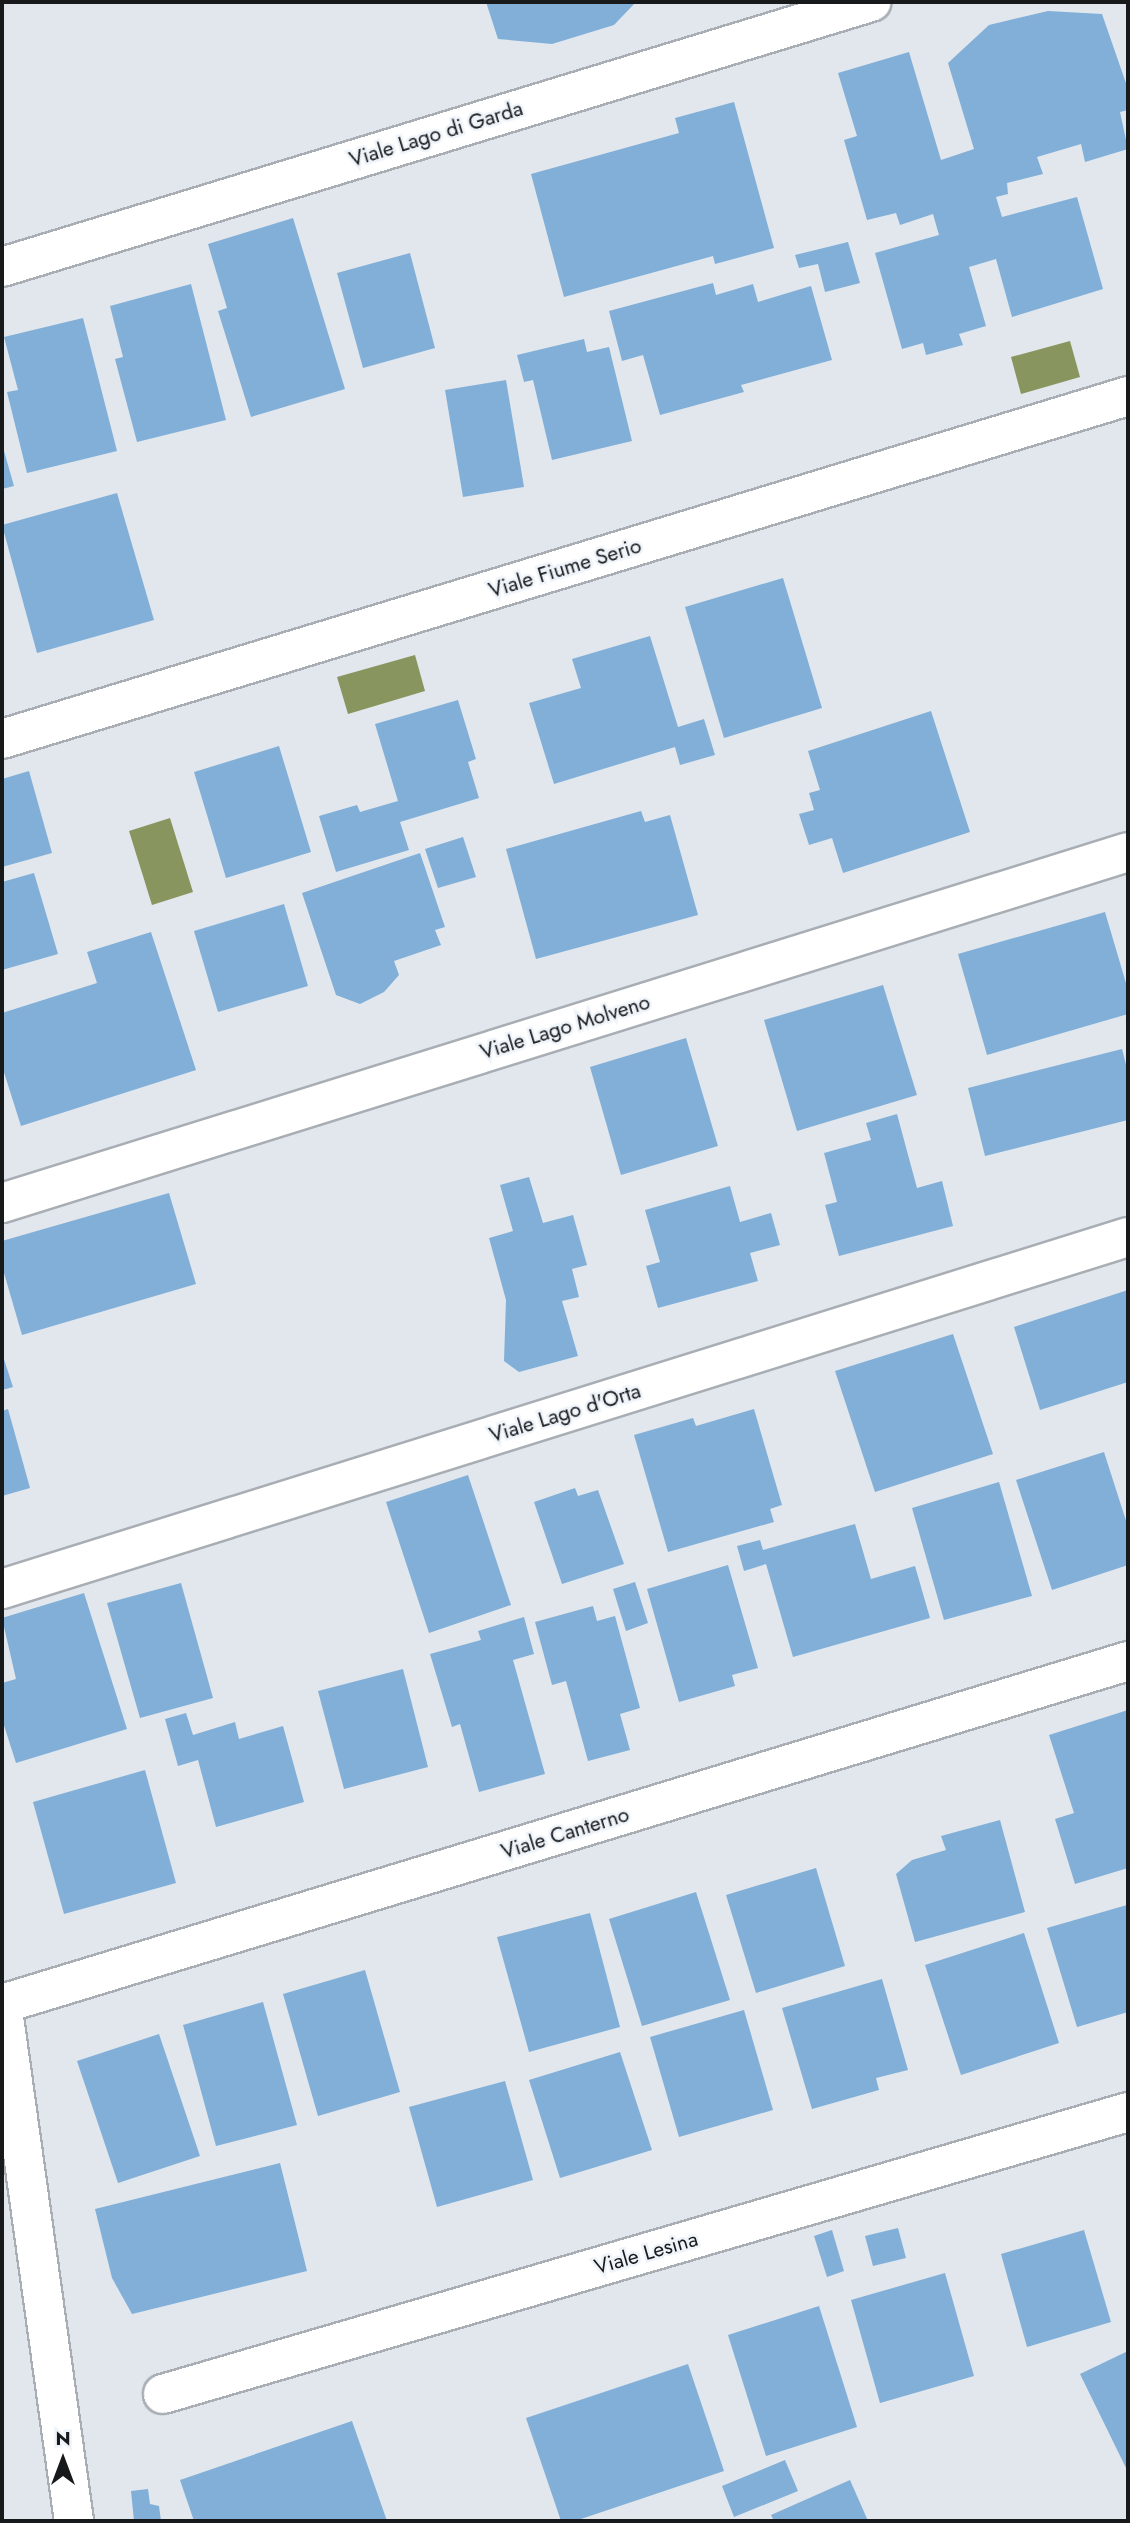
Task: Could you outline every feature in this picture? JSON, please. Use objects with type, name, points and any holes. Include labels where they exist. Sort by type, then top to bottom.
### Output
[{"type":"street","name":"Viale Lago di Garda","points":[[2,267],[871,2]]},
{"type":"street","name":"Viale Fiume Serio","points":[[2,739],[1128,396]]},
{"type":"street","name":"Viale Lago Molveno","points":[[2,1203],[1128,852]]},
{"type":"street","name":"Viale Lago d'Orta","points":[[2,1589],[1128,1237]]},
{"type":"street","name":"Viale Canterno","points":[[2,2004],[1128,1661]]},
{"type":"street","points":[[2,2004],[74,2521]]},
{"type":"street","name":"Viale Lesina","points":[[163,2394],[1128,2112]]},
{"type":"shaded area","points":[[1070,341],[1080,377],[1021,394],[1011,357]]},
{"type":"shaded area","points":[[415,655],[425,691],[348,714],[337,677]]},
{"type":"shaded area","points":[[170,818],[193,892],[152,905],[129,831]]},
{"type":"building","points":[[486,2],[636,2],[614,25],[552,44],[498,39]]},
{"type":"building","points":[[1048,11],[1102,14],[1128,89],[1128,110],[1120,112],[1128,149],[1085,162],[1081,144],[1037,157],[1043,174],[1007,183],[1008,194],[996,197],[1002,217],[1077,197],[1103,289],[1012,317],[996,259],[969,267],[986,326],[959,334],[963,345],[926,355],[923,343],[902,349],[875,253],[939,235],[933,214],[900,225],[896,213],[867,220],[844,140],[857,136],[838,73],[909,52],[941,160],[974,149],[948,63],[989,25]]},
{"type":"building","points":[[734,102],[774,248],[715,264],[713,256],[564,297],[531,174],[679,133],[675,118]]},
{"type":"building","points":[[293,218],[345,389],[251,417],[218,311],[227,308],[208,244]]},
{"type":"building","points":[[848,242],[860,283],[825,292],[818,264],[799,268],[795,255]]},
{"type":"building","points":[[410,253],[435,348],[363,368],[337,273]]},
{"type":"building","points":[[713,283],[716,295],[753,284],[758,302],[811,286],[832,360],[741,385],[744,392],[660,415],[643,355],[622,361],[609,311]]},
{"type":"building","points":[[191,284],[226,420],[137,442],[115,359],[123,357],[110,306]]},
{"type":"building","points":[[83,318],[117,451],[27,473],[7,392],[18,390],[4,337]]},
{"type":"building","points":[[584,339],[587,352],[609,347],[632,441],[552,460],[533,380],[524,382],[517,355]]},
{"type":"building","points":[[506,380],[524,487],[463,497],[445,390]]},
{"type":"building","points":[[2,444],[14,486],[2,489]]},
{"type":"building","points":[[117,493],[154,620],[37,653],[2,525]]},
{"type":"building","points":[[783,578],[822,708],[724,738],[685,607]]},
{"type":"building","points":[[650,636],[678,727],[704,719],[715,755],[680,765],[675,747],[554,784],[529,703],[581,688],[572,659]]},
{"type":"building","points":[[458,700],[476,759],[468,762],[479,798],[400,822],[409,850],[336,872],[319,816],[357,805],[360,812],[398,801],[375,724]]},
{"type":"building","points":[[931,711],[970,832],[843,873],[832,838],[809,845],[799,814],[814,810],[809,793],[820,790],[808,751]]},
{"type":"building","points":[[279,746],[311,852],[226,878],[194,772]]},
{"type":"building","points":[[29,771],[52,853],[2,867],[2,779]]},
{"type":"building","points":[[641,811],[645,822],[670,815],[698,915],[536,959],[506,849]]},
{"type":"building","points":[[463,837],[476,877],[438,888],[425,849]]},
{"type":"building","points":[[420,853],[445,927],[435,930],[441,945],[394,961],[399,975],[384,992],[360,1004],[336,995],[302,893]]},
{"type":"building","points":[[34,873],[58,954],[2,970],[2,882]]},
{"type":"building","points":[[284,904],[308,986],[218,1012],[194,931]]},
{"type":"building","points":[[1105,912],[1128,990],[1128,1014],[987,1055],[958,954]]},
{"type":"building","points":[[151,932],[196,1070],[21,1126],[2,1066],[2,1013],[97,983],[87,952]]},
{"type":"building","points":[[883,985],[917,1095],[797,1131],[764,1020]]},
{"type":"building","points":[[686,1038],[718,1146],[621,1175],[590,1067]]},
{"type":"building","points":[[1122,1049],[1128,1072],[1128,1120],[985,1156],[968,1088]]},
{"type":"building","points":[[897,1114],[917,1188],[942,1181],[953,1226],[839,1256],[825,1205],[837,1202],[824,1153],[871,1140],[866,1123]]},
{"type":"building","points":[[529,1177],[543,1223],[573,1215],[587,1265],[572,1269],[579,1297],[562,1301],[578,1356],[519,1372],[504,1361],[506,1300],[489,1238],[513,1231],[500,1185]]},
{"type":"building","points":[[730,1186],[740,1222],[771,1213],[780,1245],[750,1253],[758,1281],[658,1308],[646,1266],[660,1262],[645,1210]]},
{"type":"building","points":[[169,1193],[196,1284],[22,1335],[2,1266],[2,1241]]},
{"type":"building","points":[[1128,1290],[1128,1382],[1040,1410],[1014,1327]]},
{"type":"building","points":[[953,1334],[993,1454],[875,1492],[835,1371]]},
{"type":"building","points":[[2,1353],[13,1387],[2,1390]]},
{"type":"building","points":[[8,1409],[30,1488],[2,1496],[2,1411]]},
{"type":"building","points":[[754,1409],[782,1505],[770,1509],[774,1522],[668,1552],[634,1435],[693,1418],[696,1426]]},
{"type":"building","points":[[1104,1452],[1128,1527],[1128,1565],[1052,1590],[1016,1480]]},
{"type":"building","points":[[468,1475],[511,1605],[429,1633],[386,1502]]},
{"type":"building","points":[[999,1482],[1032,1596],[944,1620],[912,1508]]},
{"type":"building","points":[[575,1488],[578,1496],[598,1490],[624,1564],[562,1584],[534,1502]]},
{"type":"building","points":[[855,1524],[871,1579],[915,1566],[930,1618],[793,1657],[766,1564],[744,1571],[737,1546],[760,1540],[763,1550]]},
{"type":"building","points":[[728,1565],[758,1668],[732,1675],[735,1686],[679,1702],[647,1589]]},
{"type":"building","points":[[635,1582],[648,1623],[626,1631],[613,1589]]},
{"type":"building","points":[[181,1583],[213,1698],[140,1718],[107,1603]]},
{"type":"building","points":[[84,1593],[127,1729],[16,1763],[2,1719],[2,1683],[16,1679],[2,1618]]},
{"type":"building","points":[[593,1606],[597,1621],[615,1616],[640,1708],[620,1714],[630,1750],[588,1761],[566,1681],[552,1685],[535,1622]]},
{"type":"building","points":[[524,1617],[534,1654],[513,1660],[545,1774],[479,1792],[460,1724],[452,1727],[430,1654],[481,1640],[478,1631]]},
{"type":"building","points":[[403,1669],[428,1767],[344,1789],[318,1691]]},
{"type":"building","points":[[1128,1710],[1128,1868],[1075,1884],[1055,1819],[1074,1813],[1049,1735]]},
{"type":"building","points":[[186,1713],[193,1735],[235,1722],[239,1739],[283,1726],[304,1802],[216,1827],[198,1760],[178,1766],[165,1719]]},
{"type":"building","points":[[145,1770],[176,1883],[64,1914],[33,1802]]},
{"type":"building","points":[[1000,1820],[1025,1912],[915,1942],[896,1874],[912,1860],[946,1850],[941,1836]]},
{"type":"building","points":[[816,1868],[845,1966],[756,1993],[726,1895]]},
{"type":"building","points":[[696,1892],[730,2000],[642,2026],[609,1919]]},
{"type":"building","points":[[1127,1905],[1128,2012],[1077,2027],[1047,1928]]},
{"type":"building","points":[[590,1913],[620,2027],[529,2052],[497,1937]]},
{"type":"building","points":[[1024,1933],[1059,2043],[961,2075],[925,1965]]},
{"type":"building","points":[[365,1970],[400,2092],[318,2116],[283,1994]]},
{"type":"building","points":[[882,1979],[908,2070],[876,2078],[879,2090],[812,2109],[782,2008]]},
{"type":"building","points":[[263,2002],[297,2125],[216,2146],[183,2025]]},
{"type":"building","points":[[744,2010],[773,2110],[679,2137],[650,2037]]},
{"type":"building","points":[[159,2034],[200,2156],[118,2183],[77,2061]]},
{"type":"building","points":[[620,2052],[652,2150],[560,2178],[529,2080]]},
{"type":"building","points":[[505,2081],[533,2180],[437,2207],[409,2107]]},
{"type":"building","points":[[280,2163],[307,2271],[132,2314],[112,2278],[95,2209]]},
{"type":"building","points":[[898,2228],[906,2258],[873,2266],[865,2236]]},
{"type":"building","points":[[832,2230],[844,2271],[827,2277],[814,2236]]},
{"type":"building","points":[[1084,2230],[1111,2322],[1027,2347],[1001,2254]]},
{"type":"building","points":[[945,2273],[974,2376],[880,2403],[851,2300]]},
{"type":"building","points":[[819,2306],[857,2427],[766,2456],[728,2335]]},
{"type":"building","points":[[1128,2351],[1128,2472],[1080,2374]]},
{"type":"building","points":[[688,2364],[724,2471],[575,2521],[561,2521],[526,2418]]},
{"type":"building","points":[[352,2421],[387,2521],[194,2521],[180,2480]]},
{"type":"building","points":[[785,2460],[798,2491],[734,2517],[722,2486]]},
{"type":"building","points":[[850,2480],[868,2521],[774,2521],[771,2515]]},
{"type":"building","points":[[148,2489],[150,2504],[159,2506],[161,2521],[134,2521],[131,2491]]}]
